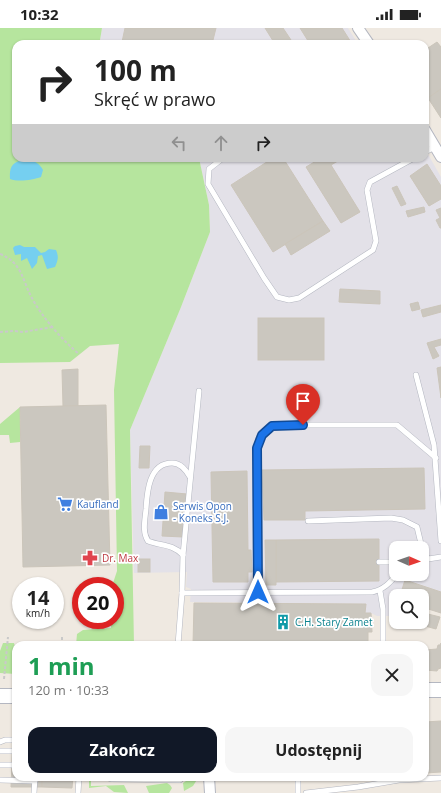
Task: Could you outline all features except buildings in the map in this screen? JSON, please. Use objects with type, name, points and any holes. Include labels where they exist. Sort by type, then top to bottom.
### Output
[{"type":"street","points":[[358,28],[366,40]]},
{"type":"street","points":[[429,137],[441,157]]},
{"type":"street","points":[[429,690],[441,690]]},
{"type":"street","points":[[0,696],[12,696]]},
{"type":"street","points":[[209,781],[210,793]]},
{"type":"lane","points":[[429,150],[435,147]]},
{"type":"lane","points":[[218,162],[209,169],[208,184],[277,297],[289,300],[299,298],[373,250],[376,241],[366,190],[370,182],[407,162]]},
{"type":"lane","points":[[416,375],[436,458],[441,541]]},
{"type":"lane","points":[[178,641],[183,555],[199,391]]},
{"type":"lane","points":[[258,592],[257,448],[262,435],[272,426],[397,425],[436,458]]},
{"type":"lane","points":[[183,555],[178,549],[148,541],[145,536],[144,528],[148,486],[158,468],[166,463],[176,463],[185,468],[190,478]]},
{"type":"lane","points":[[308,520],[391,518],[403,520],[416,527],[420,541]]},
{"type":"lane","points":[[429,559],[441,557]]},
{"type":"lane","points":[[379,562],[389,562]]},
{"type":"lane","points":[[182,593],[380,591],[391,581]]},
{"type":"lane","points":[[380,591],[383,609],[382,641]]},
{"type":"lane","points":[[0,742],[12,740]]},
{"type":"lane","points":[[0,751],[12,751]]},
{"type":"lane","points":[[0,764],[12,765]]},
{"type":"lane","points":[[429,779],[441,778]]},
{"type":"lane","points":[[0,780],[12,780]]},
{"type":"lane","points":[[34,793],[35,781]]},
{"type":"lane","points":[[78,793],[79,781]]},
{"type":"lane","points":[[298,781],[298,793]]},
{"type":"lane","points":[[306,793],[393,781]]},
{"type":"path","points":[[0,254],[15,263],[23,275],[32,299],[68,345],[79,354]]},
{"type":"path","points":[[0,332],[23,332],[53,327]]},
{"type":"path","points":[[4,679],[8,637]]},
{"type":"shaded area","points":[[102,28],[348,28],[356,40],[100,40]]},
{"type":"shaded area","points":[[429,156],[441,177],[441,613],[429,609],[429,589],[389,589],[389,616],[377,616],[371,613],[365,613],[365,604],[190,602],[191,589],[186,587],[187,572],[134,573],[130,430],[181,307],[210,232],[209,205],[200,162],[429,162]]},
{"type":"green space","points":[[0,28],[102,28],[100,40],[12,40],[12,162],[200,162],[209,205],[210,232],[181,307],[130,430],[134,641],[76,641],[77,634],[83,630],[124,629],[124,577],[115,577],[117,571],[114,390],[119,344],[90,346],[70,362],[0,363]]},
{"type":"green space","points":[[20,407],[20,442],[10,443],[9,435],[0,435],[0,424]]},
{"type":"green space","points":[[3,643],[12,643],[12,674],[0,673],[0,651]]},
{"type":"green space","points":[[89,781],[91,781],[91,786],[124,785],[128,793],[114,792],[106,786],[89,788]]},
{"type":"green space","points":[[186,781],[196,781],[193,786],[184,791],[183,783]]},
{"type":"green space","points":[[167,783],[172,788],[169,793],[149,793],[146,786]]},
{"type":"water","points":[[36,162],[43,170],[41,177],[26,180],[10,179],[10,171],[15,163]]},
{"type":"water","points":[[20,245],[24,247],[35,247],[41,253],[49,249],[56,250],[58,258],[55,267],[47,269],[42,255],[38,256],[37,263],[32,269],[27,258],[21,261],[21,254],[15,255],[13,248]]},
{"type":"place","name":"Kaufland","points":[[65,504]]},
{"type":"place","name":"Serwis Opon - Koneks S.J.","points":[[161,512]]},
{"type":"place","name":"Dr. Max","points":[[90,558]]},
{"type":"place","name":"C.H. Stary Zamet","points":[[283,622]]},
{"type":"route","points":[[258,592],[257,448],[262,435],[272,426],[303,425]]}]
